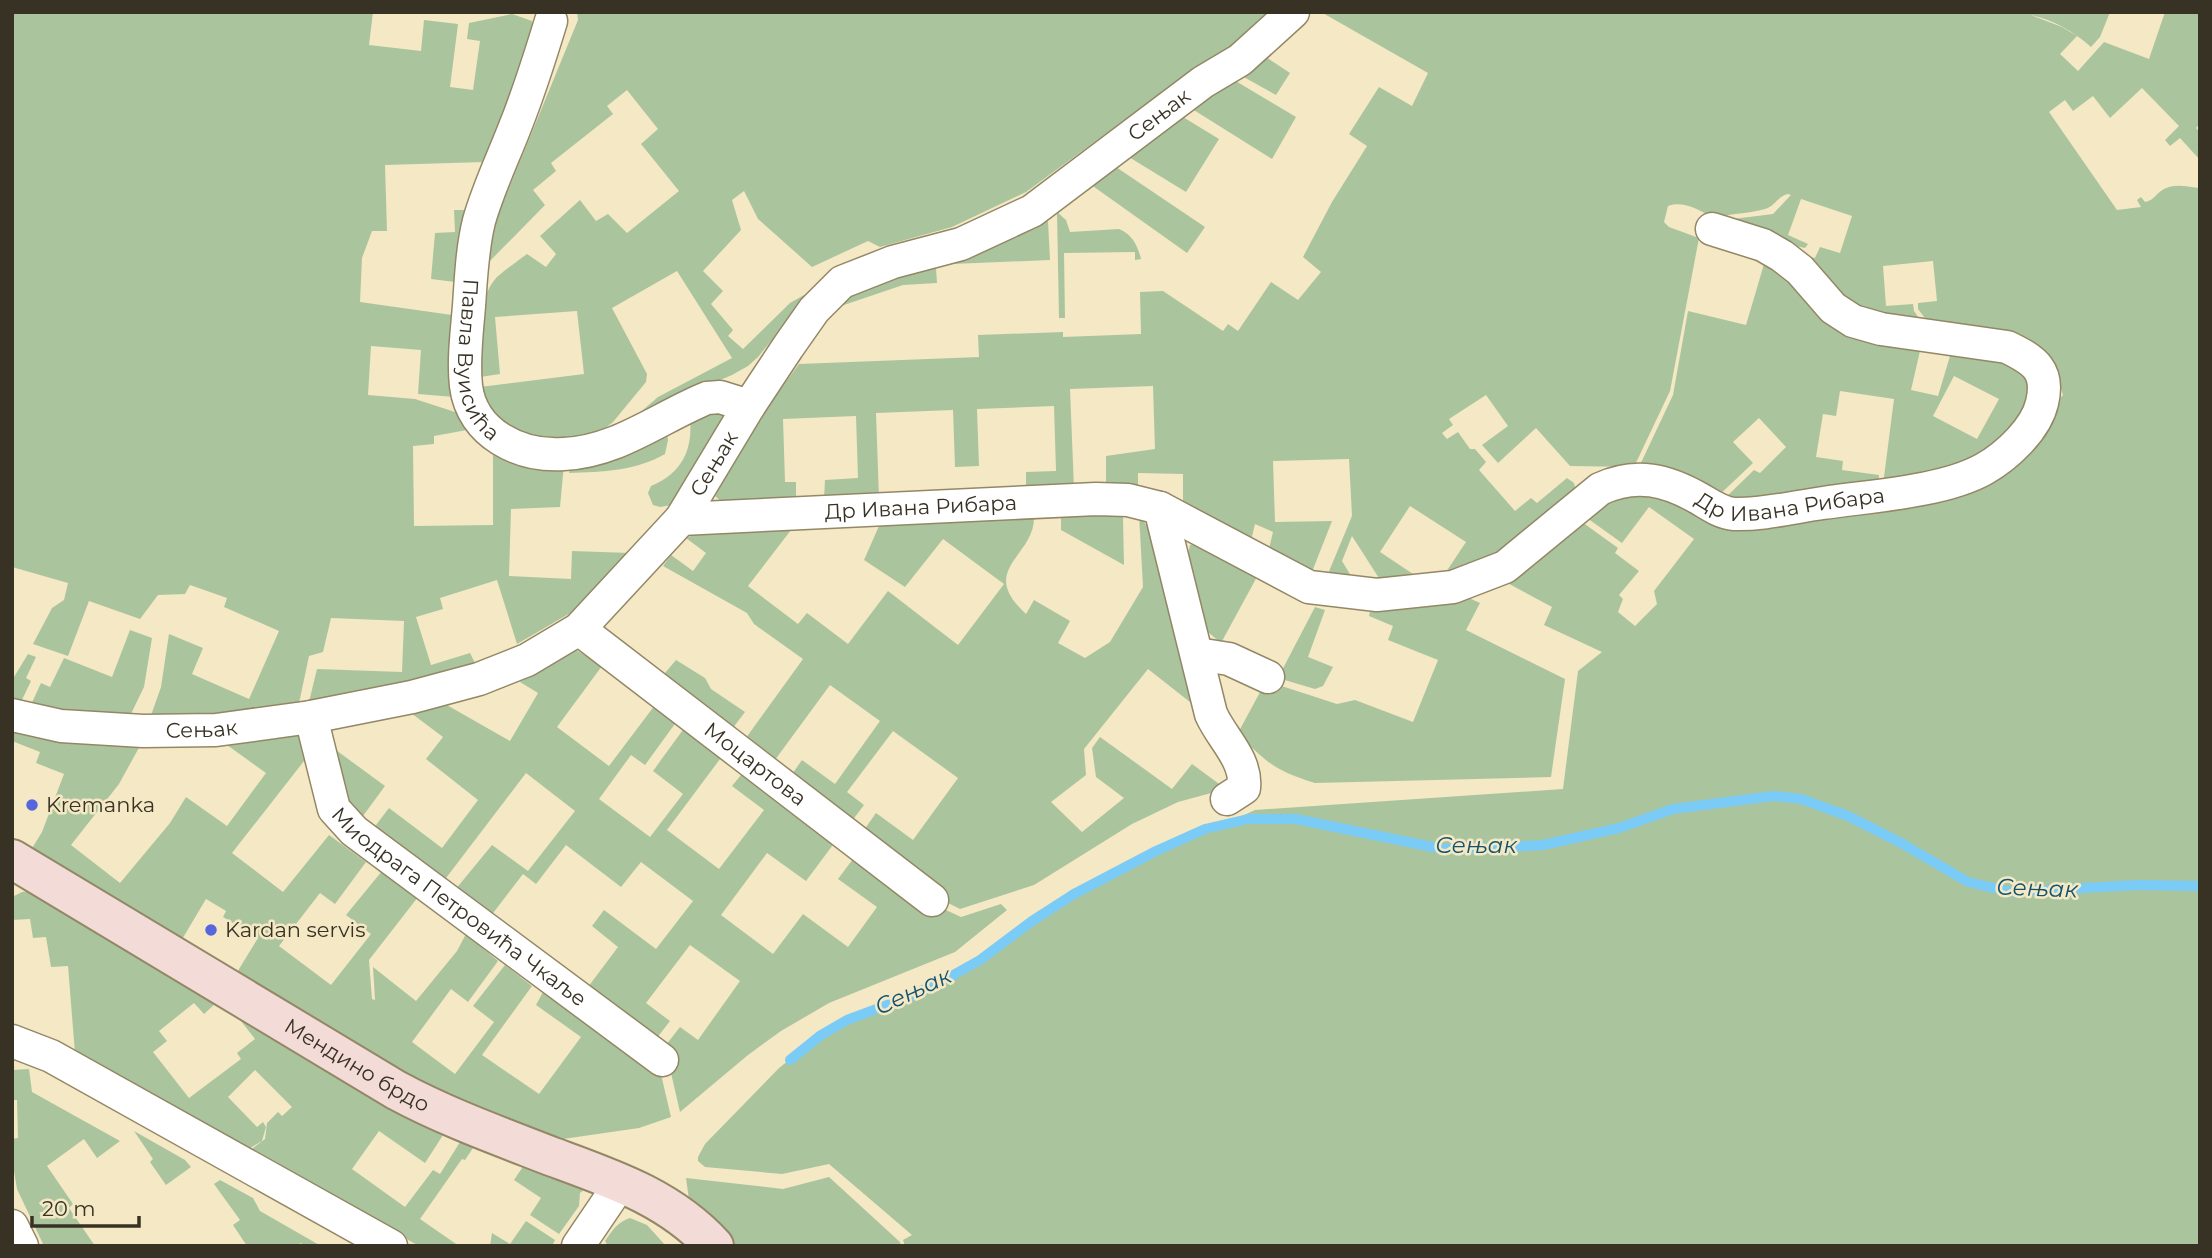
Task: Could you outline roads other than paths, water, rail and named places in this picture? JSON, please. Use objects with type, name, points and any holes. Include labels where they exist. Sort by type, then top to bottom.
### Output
[{"type":"street","name":"Сењак","points":[[12,715],[61,726],[143,731],[216,730],[311,717],[412,697],[479,679],[527,660],[579,629],[681,519],[749,406],[814,310],[842,282],[893,262],[961,244],[1032,211],[1203,82],[1240,60],[1293,12]]},
{"type":"street","name":"Павла Вуисића","points":[[551,21],[528,95],[480,218],[475,241],[466,337],[466,386],[477,418],[488,431],[506,443],[539,454],[566,454],[622,440],[707,398],[720,397],[749,406]]},
{"type":"street","name":"Др Ивана Рибара","points":[[681,519],[1128,500],[1160,508],[1309,587],[1377,595],[1453,587],[1505,566],[1600,489],[1614,482],[1657,480],[1731,514],[1772,511],[1957,480],[1983,469],[2007,452],[2035,421],[2043,397],[2044,381],[2041,371],[2026,356],[2007,348],[1881,329],[1853,321],[1833,308],[1800,270],[1782,256],[1763,245],[1712,229]]},
{"type":"street","points":[[1160,508],[1211,714],[1219,732],[1243,766],[1244,788],[1227,799]]},
{"type":"street","name":"Моцартова","points":[[579,629],[932,900]]},
{"type":"street","points":[[1197,654],[1229,659],[1268,677]]},
{"type":"street","name":"Миодрага Петровића Чкаље","points":[[311,717],[334,809],[354,831],[662,1060]]},
{"type":"street","name":"Мендино брдо","points":[[12,859],[415,1101],[460,1122],[620,1184],[681,1214],[714,1246]]},
{"type":"street","points":[[12,1041],[51,1056],[391,1246]]},
{"type":"street","points":[[579,1246],[620,1184]]},
{"type":"street","points":[[12,1226],[22,1246]]},
{"type":"waterway","name":"Сењак","points":[[790,1060],[821,1035],[847,1020],[906,998],[980,960],[1074,894],[1205,829],[1248,819],[1296,819],[1442,849],[1490,848],[1543,845],[1619,828],[1673,809],[1773,796],[1801,799],[1848,816],[1968,882],[2011,892],[2139,885],[2200,886]]},
{"type":"place","name":"Kremanka","points":[[32,805]]},
{"type":"place","name":"Kardan servis","points":[[211,930]]}]
